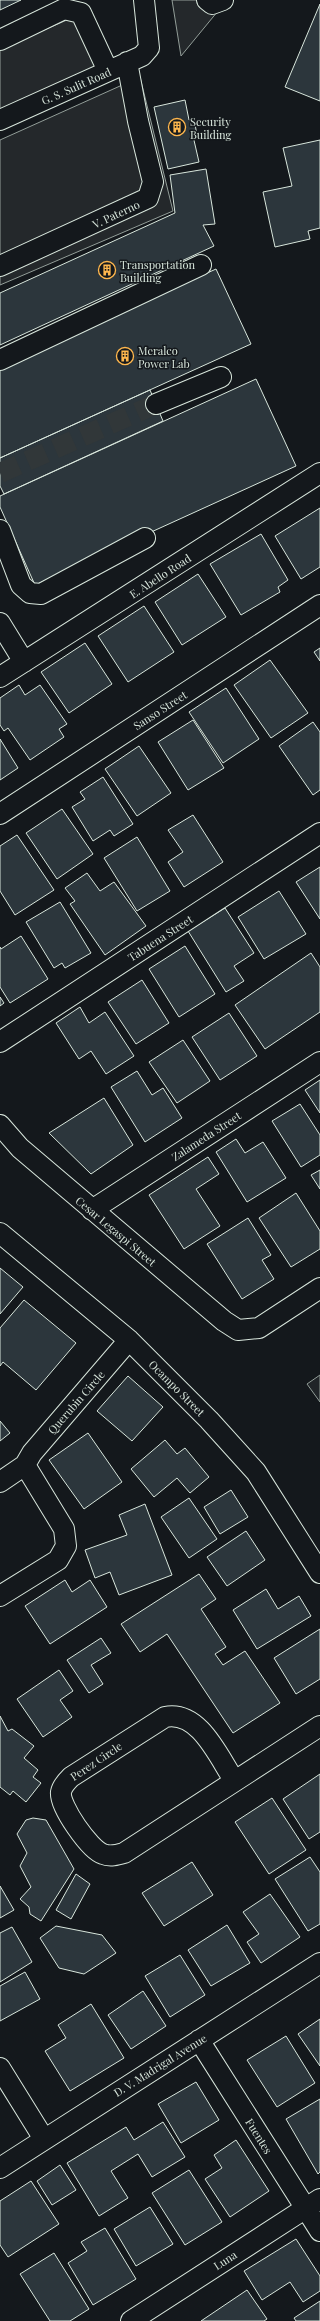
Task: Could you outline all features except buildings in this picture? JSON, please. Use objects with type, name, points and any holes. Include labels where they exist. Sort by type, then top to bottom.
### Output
[{"type":"street","name":"G. S. Sulit Road","points":[[0,120],[142,56],[148,48],[144,0]]},
{"type":"street","points":[[207,0],[212,4],[223,0]]},
{"type":"street","points":[[0,40],[64,9],[73,10],[81,13],[108,71]]},
{"type":"street","name":"V. Paterno","points":[[0,266],[148,198],[153,182],[138,122],[127,62]]},
{"type":"street","points":[[0,360],[201,265]]},
{"type":"street","points":[[156,404],[221,377]]},
{"type":"street","name":"E. Abello Road","points":[[0,678],[320,473]]},
{"type":"street","points":[[0,530],[21,585],[30,593],[41,594],[144,538]]},
{"type":"street","name":"Sanso Street","points":[[0,814],[320,605]]},
{"type":"street","points":[[0,623],[24,662]]},
{"type":"street","name":"Tabuena Street","points":[[0,1042],[320,834]]},
{"type":"street","name":"Zalameda Street","points":[[92,1210],[320,1062]]},
{"type":"street","name":"Cesar Legaspi Street","points":[[0,1125],[20,1148],[224,1321],[238,1330],[259,1328],[320,1288]]},
{"type":"street","name":"Ocampo Street","points":[[0,1232],[129,1340],[175,1385],[256,1472],[320,1573]]},
{"type":"street","name":"Querubin Circle","points":[[0,1482],[25,1465],[32,1453],[129,1340]]},
{"type":"street","points":[[0,1596],[58,1560],[66,1546],[64,1529],[25,1465]]},
{"type":"street","name":"Perez Circle","points":[[234,1780],[196,1724],[175,1715],[165,1717],[71,1777],[61,1792],[63,1806],[92,1848],[102,1854],[113,1856],[124,1854],[234,1780],[320,1726]]},
{"type":"street","name":"D. V. Madrigal Avenue","points":[[0,2168],[44,2138],[320,1963]]},
{"type":"street","name":"Fuentes","points":[[199,2040],[313,2204],[320,2231]]},
{"type":"street","points":[[0,2068],[44,2138]]},
{"type":"street","name":"Luna","points":[[131,2321],[151,2316],[313,2204]]},
{"type":"shaded area","points":[[172,0],[227,0],[181,56]]},
{"type":"shaded area","points":[[90,10],[114,63],[0,113],[0,49]]},
{"type":"shaded area","points":[[140,77],[173,211],[0,285],[0,140]]},
{"type":"shaded area","points":[[320,1375],[320,1402],[307,1384]]},
{"type":"tunnel","points":[[0,473],[156,404]]},
{"type":"place","name":"Security Building","points":[[177,127]]},
{"type":"place","name":"Transportation Building","points":[[107,270]]},
{"type":"place","name":"Meralco Power Lab","points":[[125,356]]}]
